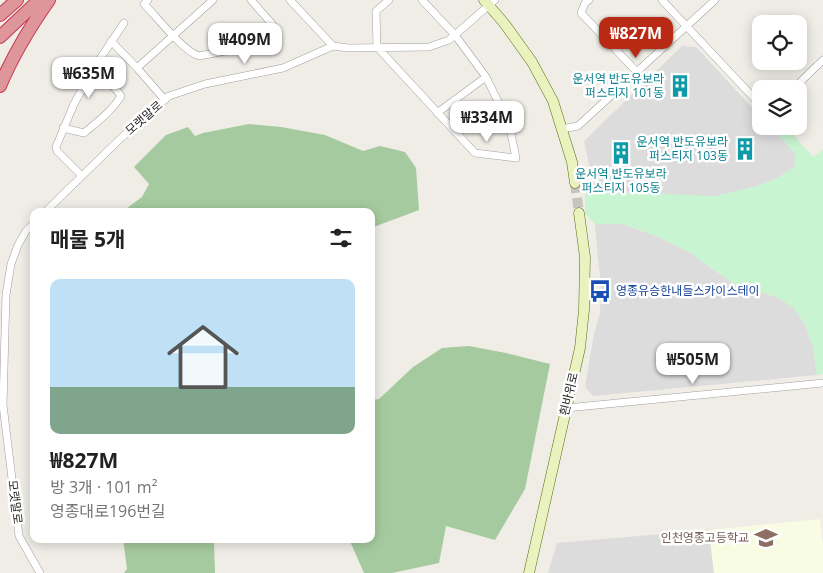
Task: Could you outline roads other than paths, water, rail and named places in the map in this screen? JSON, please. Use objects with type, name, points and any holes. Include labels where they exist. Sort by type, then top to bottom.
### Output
[{"type":"highway","points":[[0,16],[17,0]]},
{"type":"highway","points":[[0,37],[39,0]]},
{"type":"highway","points":[[0,86],[16,52],[49,0]]},
{"type":"street","points":[[148,0],[144,4],[193,54],[199,56],[263,44],[272,32],[273,25],[251,0]]},
{"type":"street","points":[[137,68],[213,0]]},
{"type":"street","points":[[290,0],[333,46]]},
{"type":"street","points":[[389,0],[376,11],[377,47],[475,153],[516,158],[509,124],[486,77],[455,35],[422,0]]},
{"type":"street","points":[[589,0],[585,3],[581,13],[637,72]]},
{"type":"street","points":[[662,0],[752,96]]},
{"type":"street","points":[[562,129],[578,126],[715,0]]},
{"type":"street","points":[[490,2],[532,62],[553,101],[572,162],[574,182]]},
{"type":"street","name":"모랫말로","points":[[49,208],[169,96],[205,84],[283,68],[333,46],[429,47],[449,40],[490,2]]},
{"type":"street","points":[[82,176],[57,151],[56,147],[74,104],[95,66],[124,23]]},
{"type":"street","points":[[111,41],[165,100]]},
{"type":"street","points":[[802,80],[823,60]]},
{"type":"street","points":[[63,128],[84,133],[110,110],[121,96],[95,66]]},
{"type":"street","points":[[437,113],[486,77]]},
{"type":"street","name":"흰바위로","points":[[529,573],[580,348],[586,257],[579,213]]},
{"type":"street","name":"모랫말로","points":[[30,227],[18,245],[11,264],[6,295],[3,405],[20,536],[40,573]]},
{"type":"street","points":[[566,408],[823,383]]},
{"type":"tunnel","points":[[575,183],[579,213]]},
{"type":"place","name":"운서역 반도유보라 퍼스티지 101동","points":[[680,86]]},
{"type":"place","name":"운서역 반도유보라 퍼스티지 103동","points":[[745,149]]},
{"type":"place","name":"운서역 반도유보라 퍼스티지 105동","points":[[621,153]]},
{"type":"place","name":"영종유승한내들스카이스테이","points":[[600,291]]},
{"type":"place","name":"인천영종고등학교","points":[[766,538]]}]
